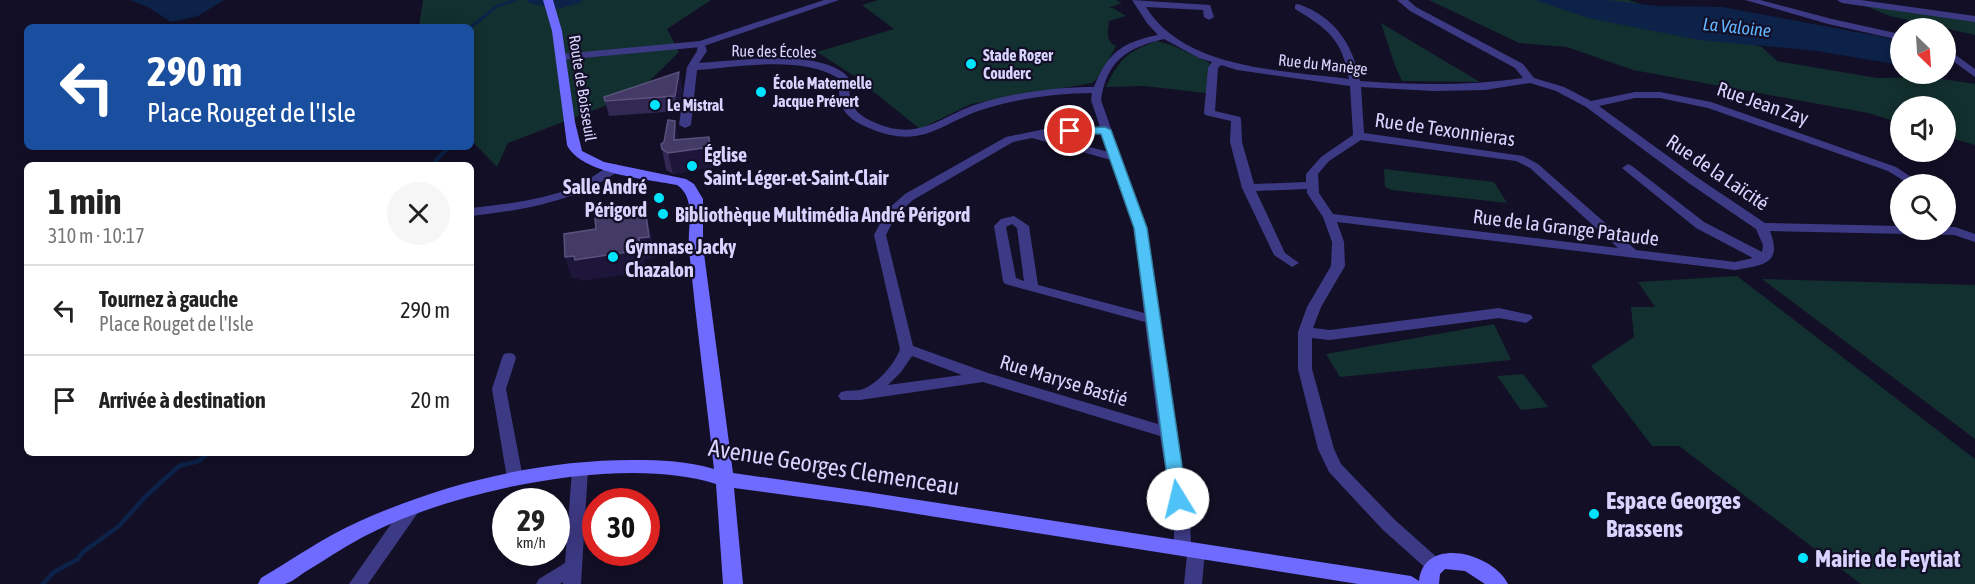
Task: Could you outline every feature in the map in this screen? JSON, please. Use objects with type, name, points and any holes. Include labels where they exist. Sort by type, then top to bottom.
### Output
[{"type":"main road","name":"Route de Boisseuil","points":[[549,4],[557,31],[573,145],[577,153],[587,160],[681,182],[689,187],[696,199],[696,246],[728,509],[733,584]]},
{"type":"main road","name":"Avenue Georges Clemenceau","points":[[268,584],[365,527],[444,496],[515,478],[580,470],[660,467],[692,469],[723,479],[1412,584]]},
{"type":"main road","points":[[1432,575],[1451,560],[1463,561],[1486,571],[1498,584]]},
{"type":"street","points":[[561,57],[701,44],[834,0]]},
{"type":"street","points":[[1402,0],[1413,9],[1519,66],[1530,80]]},
{"type":"street","points":[[1750,0],[1890,35]]},
{"type":"street","points":[[1842,0],[1975,19]]},
{"type":"street","points":[[1138,2],[1207,7],[1209,17]]},
{"type":"street","name":"Rue du Manège","points":[[1138,2],[1165,36],[1190,51],[1218,62],[1257,71],[1355,83],[1433,88],[1485,87],[1530,80]]},
{"type":"street","points":[[1298,7],[1323,22],[1338,35],[1355,83],[1359,136],[1324,159],[1312,174],[1313,189],[1329,217],[1338,242],[1338,266],[1314,307],[1305,332],[1305,369],[1323,438],[1335,468],[1432,575]]},
{"type":"street","points":[[1165,36],[1127,47],[1117,57],[1096,90],[1095,100],[1140,228],[1167,432],[1182,521],[1190,550],[1193,584]]},
{"type":"street","points":[[686,125],[692,67],[702,51],[701,44]]},
{"type":"street","points":[[1956,59],[1975,74]]},
{"type":"street","points":[[1218,62],[1213,68],[1209,113],[1236,118],[1236,142],[1250,191],[1280,255],[1292,263]]},
{"type":"street","name":"Rue des Écoles","points":[[692,67],[771,63],[825,66],[843,78],[845,107],[852,116],[884,133],[905,136],[927,132],[972,109],[988,104],[1096,90]]},
{"type":"street","name":"Rue de la Laïcité","points":[[1530,80],[1560,89],[1590,105],[1694,181],[1762,227],[1890,230]]},
{"type":"street","name":"Rue Jean Zay","points":[[1590,105],[1635,95],[1652,95],[1711,105],[1900,174]]},
{"type":"street","points":[[866,394],[896,370],[905,357],[907,349],[880,235],[898,205],[1010,139],[1029,134],[1105,130]]},
{"type":"street","points":[[1029,134],[1115,158]]},
{"type":"street","name":"Rue de Texonnieras","points":[[1359,136],[1519,158],[1534,166],[1634,255]]},
{"type":"street","points":[[474,212],[505,209],[555,198],[600,179],[616,168]]},
{"type":"street","points":[[1628,168],[1700,225],[1763,258],[1768,254],[1769,245],[1762,227]]},
{"type":"street","points":[[1250,191],[1313,189]]},
{"type":"street","name":"Rue de la Grange Pataude","points":[[1329,217],[1735,266],[1763,258]]},
{"type":"street","points":[[1032,288],[1023,226],[1014,220],[1005,222],[1000,226],[1010,281],[1032,288],[1152,318]]},
{"type":"street","name":"Rue de la Laïcité","points":[[1956,231],[1975,238]]},
{"type":"street","points":[[1305,332],[1330,335],[1499,313],[1526,318]]},
{"type":"street","name":"Rue Maryse Bastié","points":[[907,349],[983,377],[1167,432]]},
{"type":"street","points":[[509,358],[499,389],[515,478]]},
{"type":"street","points":[[846,396],[983,377]]},
{"type":"street","points":[[545,584],[572,575],[580,470]]},
{"type":"street","points":[[358,584],[411,509]]},
{"type":"green space","points":[[423,0],[711,0],[667,29],[679,52],[636,94],[508,143],[497,167],[474,143],[474,24],[419,24]]},
{"type":"green space","name":"Stade Roger Couderc","points":[[878,0],[1116,0],[1122,3],[1108,8],[1113,8],[1126,16],[1109,21],[1109,39],[1116,46],[1100,76],[1092,83],[971,104],[920,129],[854,76],[817,52],[894,29],[862,5]]},
{"type":"green space","points":[[1429,0],[1629,0],[1762,47],[1777,61],[1877,78],[1890,78],[1890,84],[1956,84],[1956,81],[1975,84],[1975,145],[1956,140],[1956,96],[1890,96],[1890,120],[1868,113],[1633,70],[1567,47],[1519,43]]},
{"type":"green space","points":[[1851,0],[1975,17],[1975,35],[1956,31],[1956,18],[1890,16]]},
{"type":"green space","points":[[1381,23],[1480,82],[1402,81]]},
{"type":"green space","points":[[1157,41],[1172,45],[1210,63],[1206,93],[1144,86],[1106,87],[1115,69],[1126,57],[1139,48]]},
{"type":"green space","points":[[1384,169],[1494,182],[1507,203],[1392,190],[1385,187]]},
{"type":"green space","points":[[1737,276],[1975,459],[1975,584],[1861,584],[1679,446],[1652,446],[1591,366],[1634,337],[1631,307],[1655,307],[1638,282]]},
{"type":"green space","points":[[1762,279],[1975,285],[1975,439]]},
{"type":"green space","points":[[1494,324],[1511,360],[1340,377],[1326,354]]},
{"type":"green space","points":[[1523,374],[1548,407],[1521,410],[1497,376]]},
{"type":"water","points":[[130,0],[224,0],[198,16],[171,22],[148,7]]},
{"type":"water","points":[[1535,0],[1606,0],[1657,6],[1722,7],[1889,38],[1890,63],[1817,51],[1699,40],[1588,18]]},
{"type":"building","points":[[679,72],[675,96],[605,101],[604,97]]},
{"type":"building","points":[[668,120],[675,121],[674,140],[709,137],[710,147],[668,153],[662,149],[661,144],[664,142]]},
{"type":"building","points":[[636,211],[636,217],[646,215],[649,237],[639,238],[640,250],[575,260],[574,256],[565,257],[564,234],[596,229],[595,218]]},
{"type":"waterway","points":[[474,25],[497,6],[516,0]]},
{"type":"waterway","name":"La Valoine","points":[[535,0],[557,4],[574,0]]},
{"type":"waterway","points":[[442,155],[446,150]]},
{"type":"waterway","points":[[435,162],[443,153]]},
{"type":"waterway","points":[[43,584],[54,572],[78,559],[83,552],[119,526],[145,497],[179,466],[199,461],[205,456]]},
{"type":"place","name":"Stade Roger Couderc","points":[[971,64]]},
{"type":"place","name":"École Maternelle Jacque Prévert","points":[[761,92]]},
{"type":"place","name":"Le Mistral","points":[[655,105]]},
{"type":"place","name":"Église Saint-Léger-et-Saint-Clair","points":[[692,166]]},
{"type":"place","name":"Salle André Périgord","points":[[659,198]]},
{"type":"place","name":"Bibliothèque Multimédia André Périgord","points":[[663,214]]},
{"type":"place","name":"Gymnase Jacky Chazalon","points":[[613,257]]},
{"type":"place","name":"Espace Georges Brassens","points":[[1594,514]]},
{"type":"place","name":"Mairie de Feytiat","points":[[1803,558]]},
{"type":"route","points":[[1070,131],[1105,130],[1140,228],[1178,499]]}]
